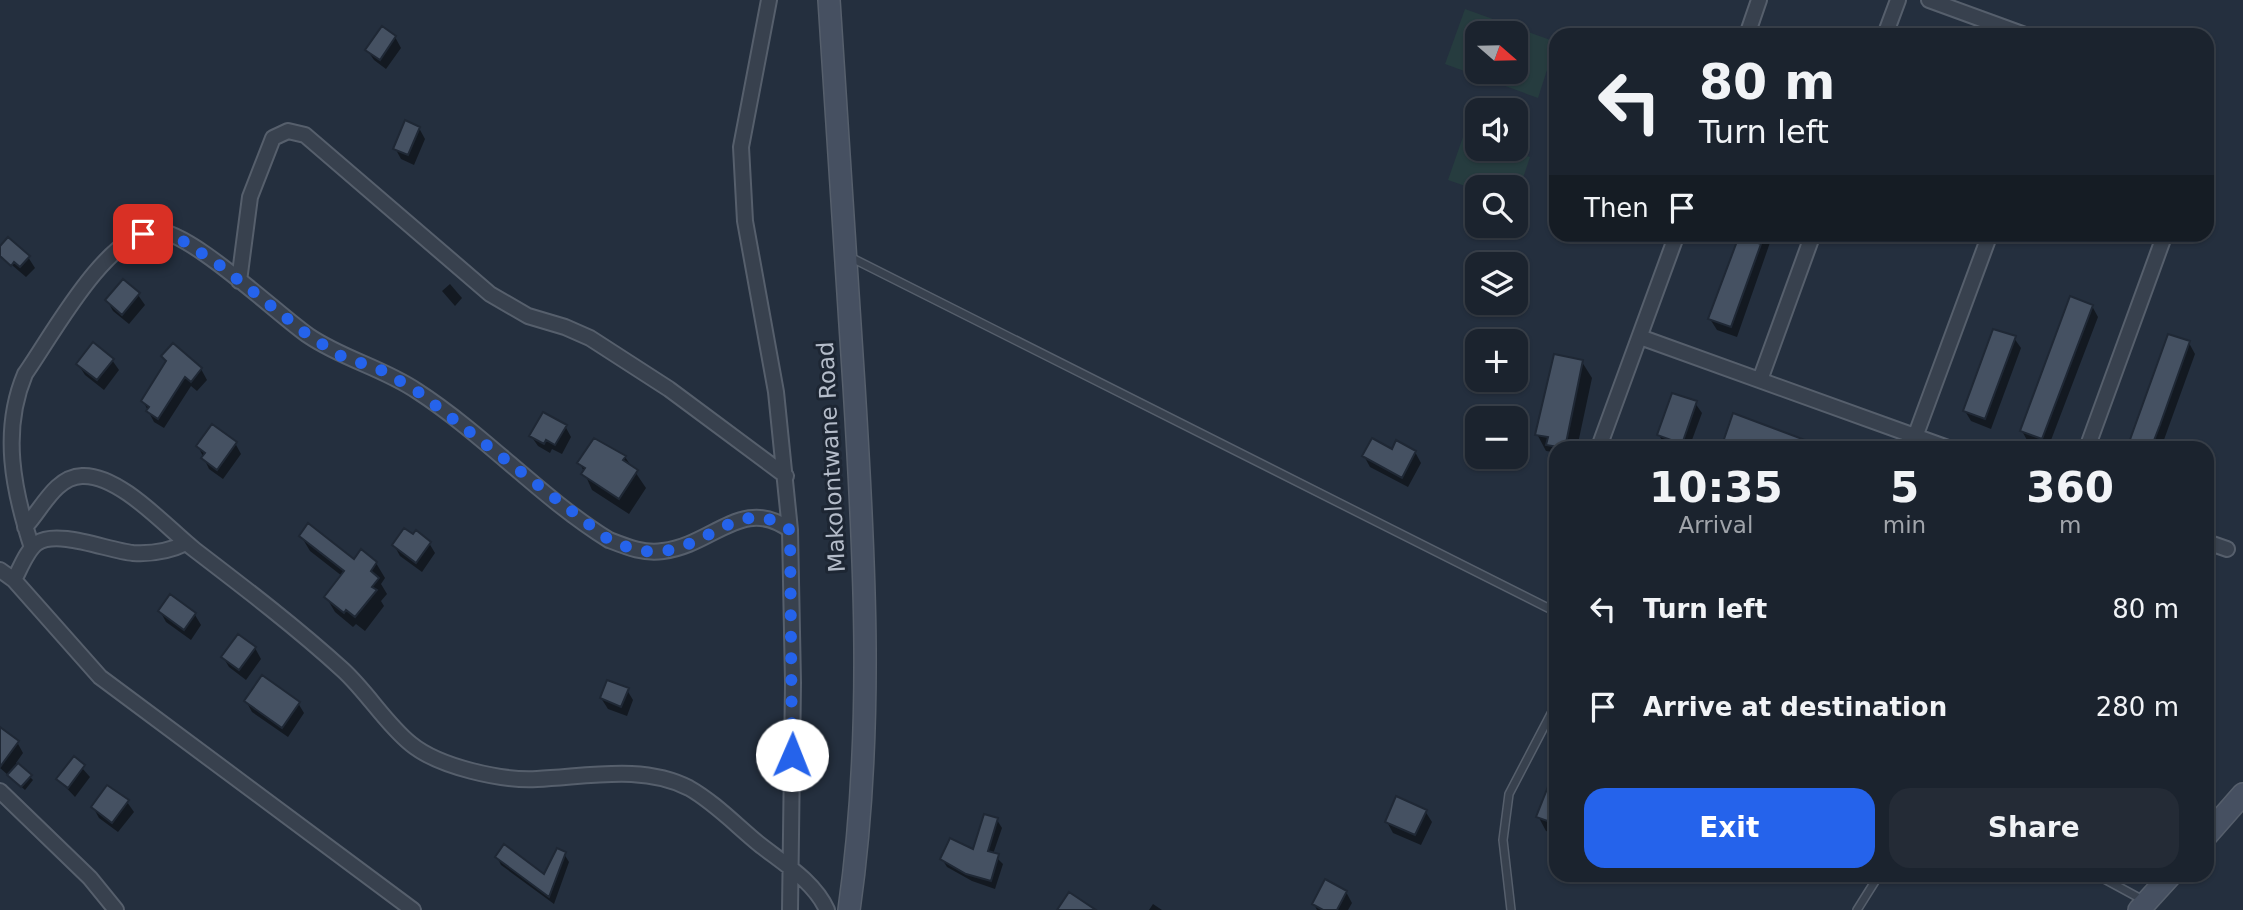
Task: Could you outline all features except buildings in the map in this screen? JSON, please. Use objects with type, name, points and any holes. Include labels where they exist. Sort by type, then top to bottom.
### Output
[{"type":"main road","name":"Makolontwane Road","points":[[829,0],[863,531],[867,660],[864,768],[849,910]]},
{"type":"main road","points":[[2214,827],[2243,794]]},
{"type":"main road","points":[[2143,906],[2165,882]]},
{"type":"street","points":[[769,0],[741,147],[745,221],[776,392],[790,530],[793,683],[790,910]]},
{"type":"street","points":[[1749,28],[1759,0]]},
{"type":"street","points":[[1888,28],[1898,0]]},
{"type":"street","points":[[1928,0],[2006,28]]},
{"type":"street","points":[[239,281],[250,197],[273,138],[288,131],[305,135],[490,294],[528,316],[590,338],[669,389],[786,476]]},
{"type":"street","points":[[33,548],[25,527],[10,452],[17,394],[25,374],[102,263],[143,234],[166,232],[239,281],[326,347],[341,356],[381,370],[417,391],[609,540],[645,551],[662,552],[699,541],[745,518],[756,516],[775,519],[790,530]]},
{"type":"street","points":[[1601,441],[1674,242]]},
{"type":"street","points":[[1760,380],[1810,242]]},
{"type":"street","points":[[1915,437],[1987,242]]},
{"type":"street","points":[[2090,441],[2162,242]]},
{"type":"street","points":[[1640,337],[1927,441]]},
{"type":"street","points":[[25,527],[64,481],[83,476],[107,483],[138,502],[345,672],[411,744],[427,755],[448,764],[533,780],[608,774],[664,781],[688,788],[790,868],[812,888],[827,910]]},
{"type":"street","points":[[14,580],[38,542],[51,539],[131,553],[168,550],[186,543]]},
{"type":"street","points":[[2214,544],[2227,549]]},
{"type":"street","points":[[0,570],[14,580],[100,677],[413,910]]},
{"type":"street","points":[[0,791],[90,878],[116,910]]},
{"type":"lane","points":[[845,255],[1549,608]]},
{"type":"lane","points":[[1511,910],[1503,840],[1509,794],[1549,717]]},
{"type":"lane","points":[[1857,910],[1875,882]]},
{"type":"lane","points":[[2107,882],[2143,906]]},
{"type":"green space","points":[[1465,9],[1498,21],[1465,21],[1465,71],[1445,64]]},
{"type":"green space","points":[[1528,32],[1549,39],[1549,64],[1538,98],[1500,84],[1528,84]]},
{"type":"green space","points":[[1464,134],[1465,161],[1528,161],[1530,157],[1524,175],[1465,175],[1465,186],[1448,180]]},
{"type":"route","points":[[143,234],[155,230],[177,237],[218,264],[308,335],[341,356],[381,370],[417,391],[449,413],[594,531],[609,540],[629,548],[662,552],[699,541],[745,518],[756,516],[775,519],[790,530],[792,755]]}]
